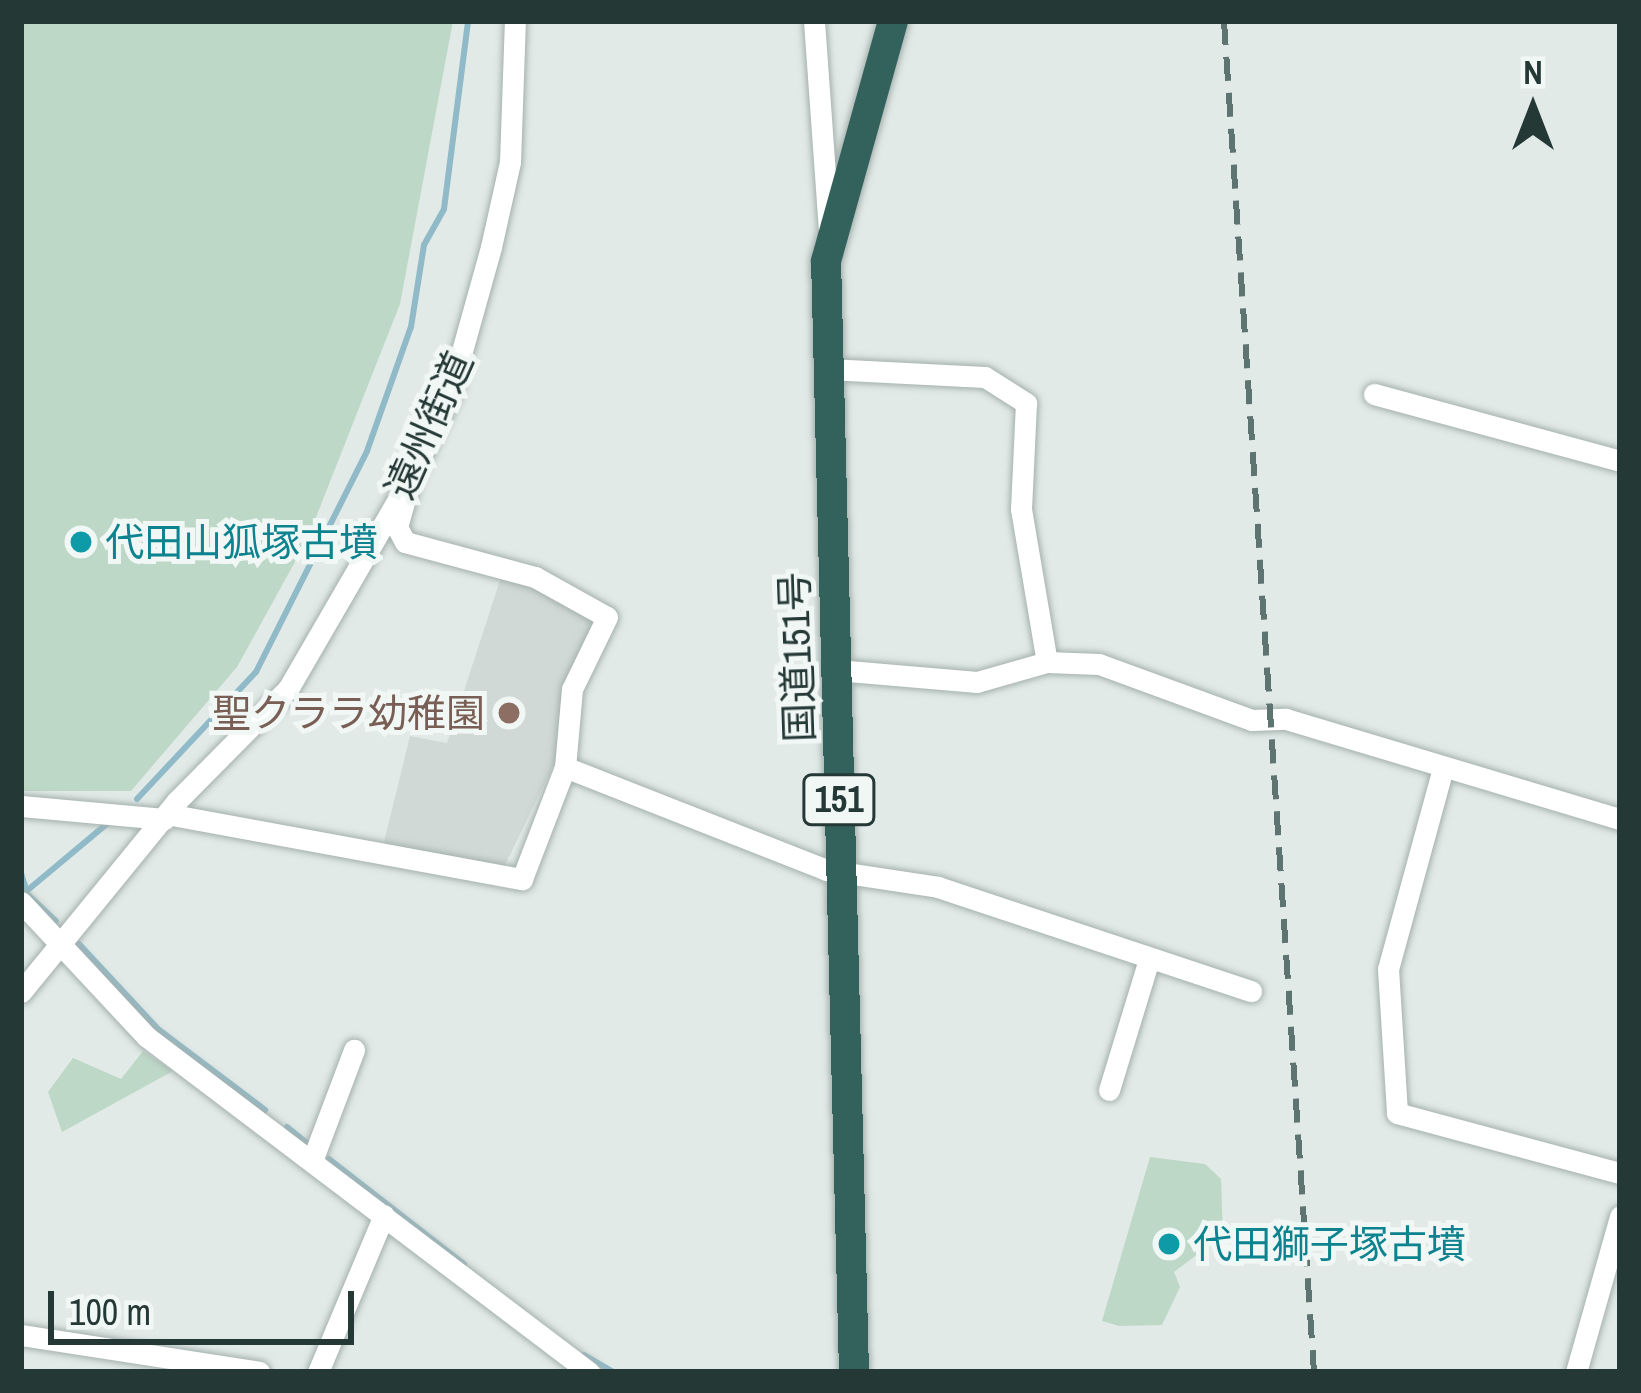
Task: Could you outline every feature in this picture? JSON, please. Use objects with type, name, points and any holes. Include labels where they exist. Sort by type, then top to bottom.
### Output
[{"type":"highway","name":"国道151号","points":[[854,1372],[828,369],[830,228],[893,21]]},
{"type":"street","name":"遠州街道","points":[[21,992],[165,817],[288,689],[349,594],[411,477],[449,394],[494,234],[510,162],[515,21]]},
{"type":"street","points":[[814,21],[830,228]]},
{"type":"street","points":[[828,369],[985,377],[1026,403],[1021,509],[1046,662]]},
{"type":"street","points":[[1374,394],[1620,461]]},
{"type":"street","points":[[405,542],[397,527],[411,477]]},
{"type":"street","points":[[21,806],[165,817],[522,879],[565,767],[572,689],[607,617],[535,577],[405,542],[379,553],[349,594]]},
{"type":"street","points":[[837,670],[977,682],[1046,662],[1099,664],[1252,720],[1286,719],[1620,819]]},
{"type":"street","points":[[565,767],[841,872],[938,887],[1251,991]]},
{"type":"street","points":[[1443,768],[1388,969],[1397,1112],[1620,1173]]},
{"type":"street","points":[[21,902],[147,1037],[589,1372]]},
{"type":"street","points":[[1109,1090],[1149,959]]},
{"type":"street","points":[[312,1162],[354,1050]]},
{"type":"street","points":[[318,1372],[385,1215]]},
{"type":"street","points":[[1576,1372],[1620,1216]]},
{"type":"street","points":[[21,1335],[259,1372]]},
{"type":"shaded area","name":"聖クララ幼稚園","points":[[503,571],[593,618],[556,760],[502,871],[382,850],[410,736],[447,743]]},
{"type":"green space","points":[[21,21],[453,21],[400,304],[307,540],[237,667],[131,791],[21,791]]},
{"type":"green space","points":[[143,1051],[173,1071],[62,1132],[48,1092],[73,1058],[121,1079]]},
{"type":"green space","points":[[1150,1157],[1205,1164],[1221,1179],[1223,1235],[1174,1272],[1180,1287],[1162,1325],[1119,1326],[1102,1321]]},
{"type":"waterway","points":[[137,799],[256,672],[367,451],[411,327],[424,245],[444,209],[468,21]]},
{"type":"waterway","points":[[23,894],[109,822]]},
{"type":"waterway","points":[[21,873],[25,886]]},
{"type":"waterway","points":[[28,895],[56,921]]},
{"type":"waterway","points":[[79,944],[159,1030],[265,1110]]},
{"type":"waterway","points":[[287,1127],[307,1143]]},
{"type":"waterway","points":[[329,1159],[464,1264]]},
{"type":"waterway","points":[[584,1355],[614,1372]]},
{"type":"railway","points":[[1224,21],[1314,1372]]},
{"type":"place","name":"代田山狐塚古墳","points":[[81,542]]},
{"type":"place","name":"聖クララ幼稚園","points":[[509,713]]},
{"type":"place","name":"代田獅子塚古墳","points":[[1169,1244]]}]
